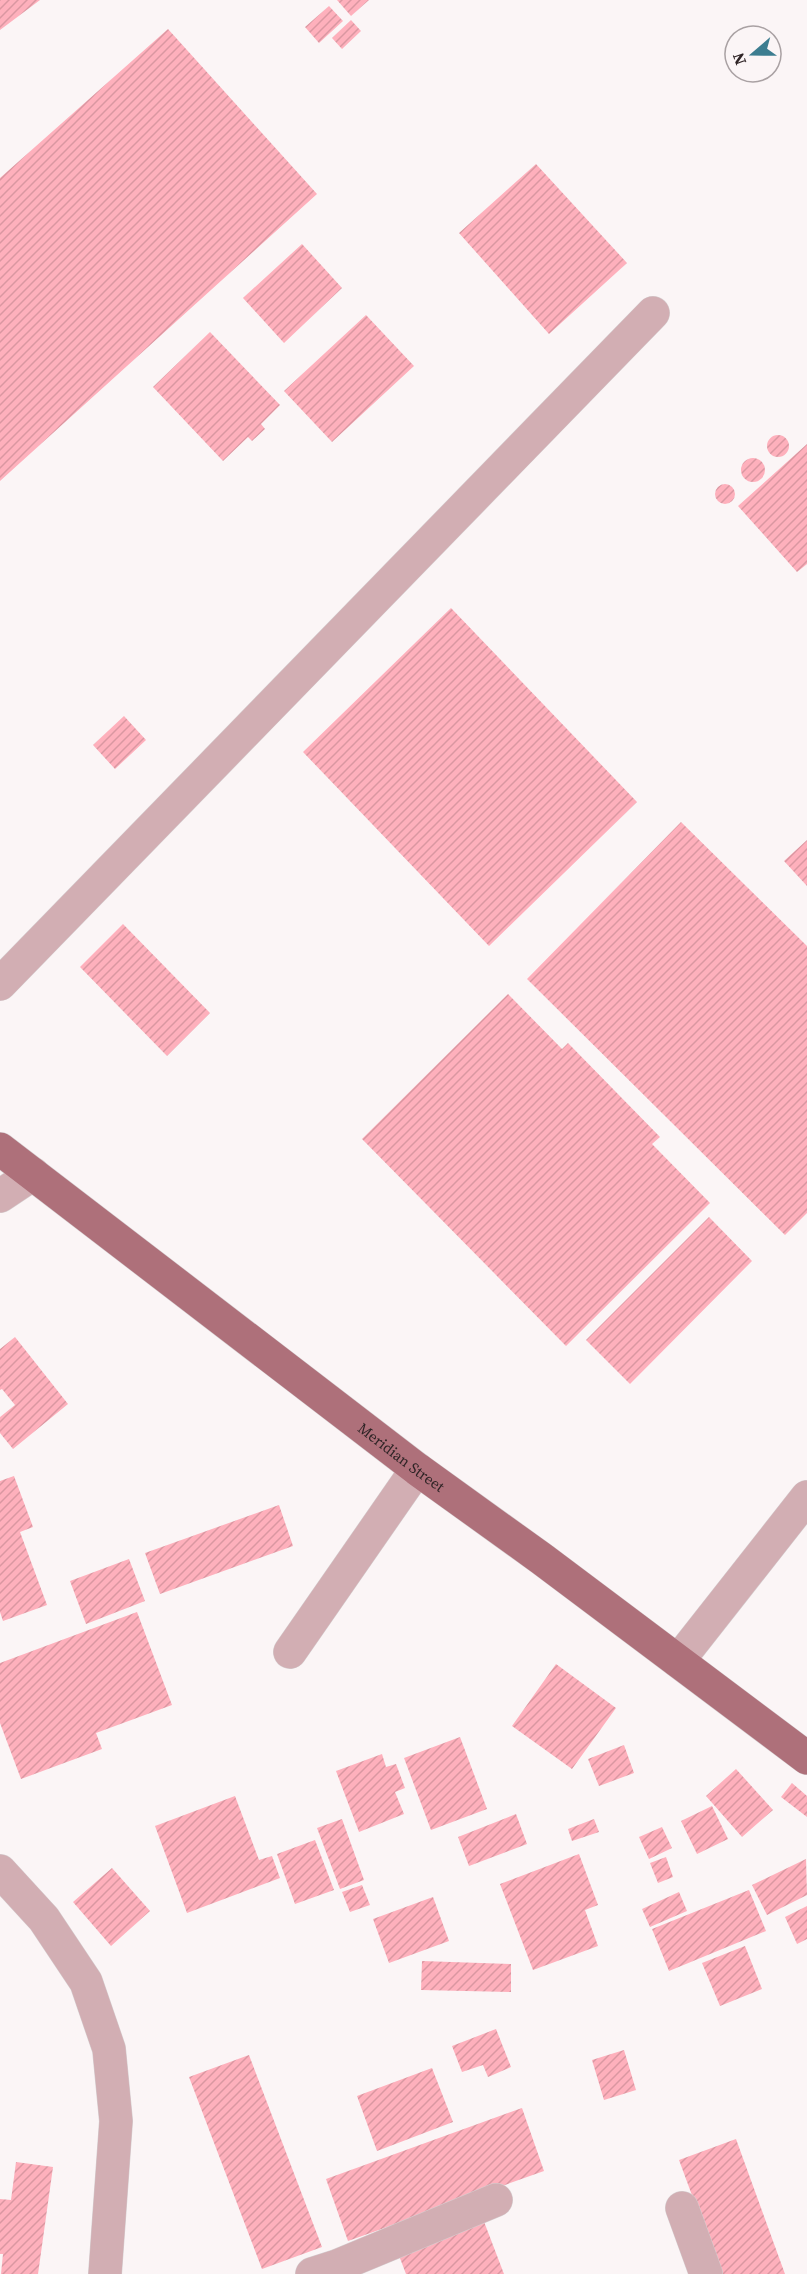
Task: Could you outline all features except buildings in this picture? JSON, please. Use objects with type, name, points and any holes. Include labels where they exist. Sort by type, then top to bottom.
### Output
[{"type":"main road","name":"Meridian Street","points":[[0,1149],[417,1469],[807,1758]]},
{"type":"street","points":[[0,984],[653,313]]},
{"type":"street","points":[[0,1196],[33,1174]]},
{"type":"street","points":[[290,1652],[417,1469]]},
{"type":"street","points":[[678,1661],[807,1497]]},
{"type":"street","points":[[0,1870],[44,1919],[87,1982],[109,2049],[116,2121],[105,2274]]},
{"type":"street","points":[[312,2274],[337,2266],[496,2200]]},
{"type":"street","points":[[682,2208],[706,2274]]}]
